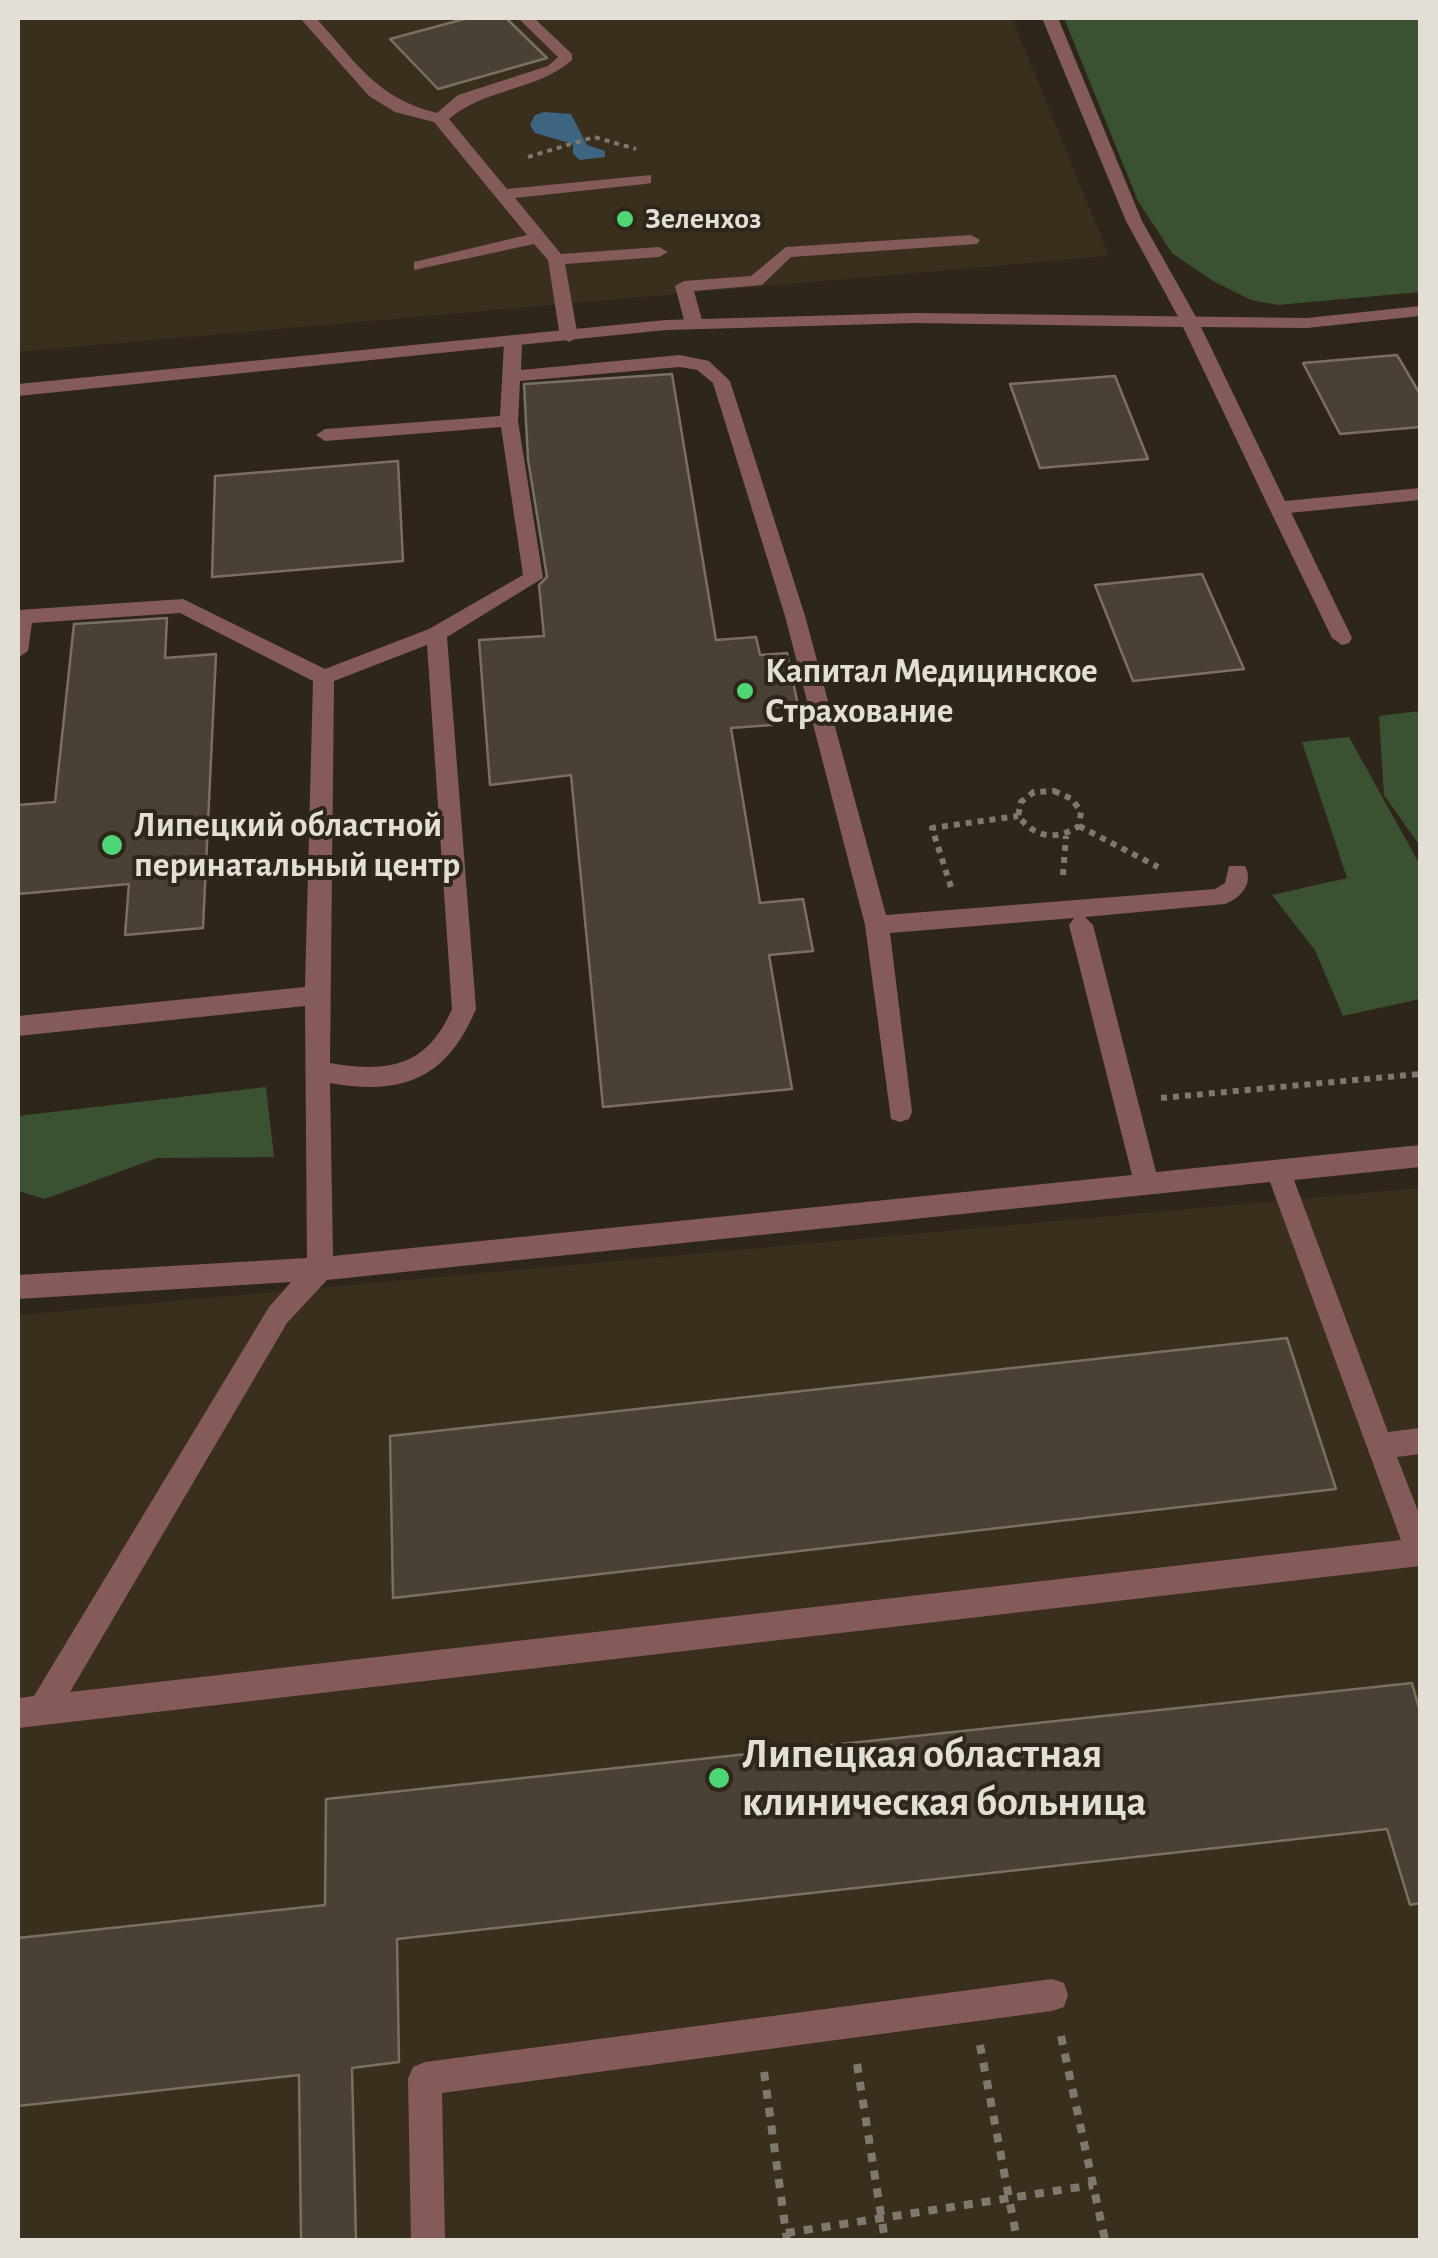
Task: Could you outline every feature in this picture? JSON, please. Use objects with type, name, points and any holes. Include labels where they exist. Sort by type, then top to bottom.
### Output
[{"type":"street","points":[[308,18],[375,93],[401,109],[440,118],[504,194],[556,259],[569,336]]},
{"type":"street","points":[[440,118],[464,98],[552,69],[566,57],[526,18]]},
{"type":"street","points":[[1050,18],[1134,221],[1191,324],[1342,638]]},
{"type":"street","points":[[504,194],[646,179]]},
{"type":"street","points":[[420,266],[537,238]]},
{"type":"street","points":[[694,324],[684,286],[756,281],[786,252],[971,240]]},
{"type":"street","points":[[556,259],[659,252]]},
{"type":"street","points":[[18,390],[694,324],[914,318],[1306,324],[1420,311]]},
{"type":"street","points":[[18,651],[20,618],[183,606],[324,677],[436,634],[533,578],[510,422],[513,343]]},
{"type":"street","points":[[511,376],[680,360],[704,365],[721,380],[796,616],[877,925],[900,1112]]},
{"type":"street","points":[[325,434],[510,422]]},
{"type":"street","points":[[1279,508],[1420,494]]},
{"type":"street","points":[[320,1071],[351,1078],[388,1078],[424,1065],[454,1038],[464,1009],[436,634]]},
{"type":"street","points":[[30,1712],[278,1315],[320,1269],[317,994],[324,677]]},
{"type":"street","points":[[877,925],[1217,898],[1231,893],[1238,882],[1238,872]]},
{"type":"street","points":[[1081,925],[1146,1181]]},
{"type":"street","points":[[18,1026],[317,994]]},
{"type":"street","points":[[18,1287],[320,1269],[1146,1181],[1278,1173],[1420,1156]]},
{"type":"street","points":[[30,1712],[1420,1552],[1278,1173]]},
{"type":"street","points":[[1379,1446],[1420,1441]]},
{"type":"street","points":[[428,2240],[426,2079],[758,2031],[1052,1995]]},
{"type":"path","points":[[573,145],[585,140]]},
{"type":"path","points":[[1054,791],[1072,799],[1081,812],[1079,826],[1066,836],[1046,838],[1027,830],[1018,816],[1020,802],[1034,792],[1054,791]]},
{"type":"path","points":[[961,918],[932,828],[1018,816]]},
{"type":"path","points":[[1079,826],[1161,869]]},
{"type":"path","points":[[1063,883],[1066,836]]},
{"type":"path","points":[[1125,1101],[1420,1074]]},
{"type":"path","points":[[1052,1995],[1105,2240]]},
{"type":"path","points":[[972,2005],[1017,2240]]},
{"type":"path","points":[[850,2020],[885,2240]]},
{"type":"path","points":[[758,2031],[787,2237],[1093,2185]]},
{"type":"shaded area","name":"Зеленхоз","points":[[18,18],[1012,18],[1109,256],[18,352]]},
{"type":"shaded area","name":"Липецкая областная клиническая больница","points":[[1420,1188],[1420,2240],[18,2240],[18,1315]]},
{"type":"green space","points":[[1064,18],[1420,18],[1420,292],[1278,305],[1251,300],[1213,281],[1172,253],[1138,201]]},
{"type":"green space","points":[[1420,711],[1420,846],[1384,795],[1379,716]]},
{"type":"green space","points":[[1349,737],[1420,865],[1420,999],[1343,1016],[1315,950],[1272,895],[1347,878],[1302,742]]},
{"type":"green space","points":[[266,1087],[274,1157],[157,1158],[45,1199],[18,1191],[18,1116]]},
{"type":"water","points":[[571,114],[587,145],[605,151],[605,157],[580,160],[573,154],[573,144],[535,133],[530,125],[535,115]]},
{"type":"building","points":[[468,18],[506,18],[547,58],[438,89],[390,39]]},
{"type":"building","points":[[1397,355],[1420,394],[1420,427],[1340,434],[1303,363]]},
{"type":"building","points":[[672,374],[716,640],[756,637],[760,655],[787,653],[798,705],[768,708],[772,725],[731,728],[760,903],[803,899],[813,951],[769,955],[792,1089],[603,1107],[571,775],[490,785],[479,640],[544,636],[539,585],[547,577],[528,459],[524,384]]},
{"type":"building","points":[[1115,376],[1148,459],[1040,468],[1010,384]]},
{"type":"building","points":[[398,461],[403,561],[212,577],[215,476]]},
{"type":"building","points":[[1202,574],[1244,669],[1133,681],[1095,585]]},
{"type":"building","name":"Липецкий областной перинатальный центр","points":[[167,618],[165,658],[216,654],[203,928],[125,935],[129,884],[18,894],[18,805],[55,802],[74,624]]},
{"type":"building","points":[[1287,1338],[1336,1489],[393,1598],[390,1436]]},
{"type":"building","points":[[1412,1683],[1420,1712],[1420,1903],[1410,1905],[1387,1829],[397,1939],[399,2062],[352,2068],[356,2240],[301,2240],[299,2075],[18,2106],[18,1938],[325,1905],[326,1799]]},
{"type":"place","name":"Зеленхоз","points":[[625,219]]},
{"type":"place","name":"Капитал Медицинское Страхование","points":[[745,691]]},
{"type":"place","name":"Липецкий областной перинатальный центр","points":[[112,845]]},
{"type":"place","name":"Липецкая областная клиническая больница","points":[[719,1778]]}]
